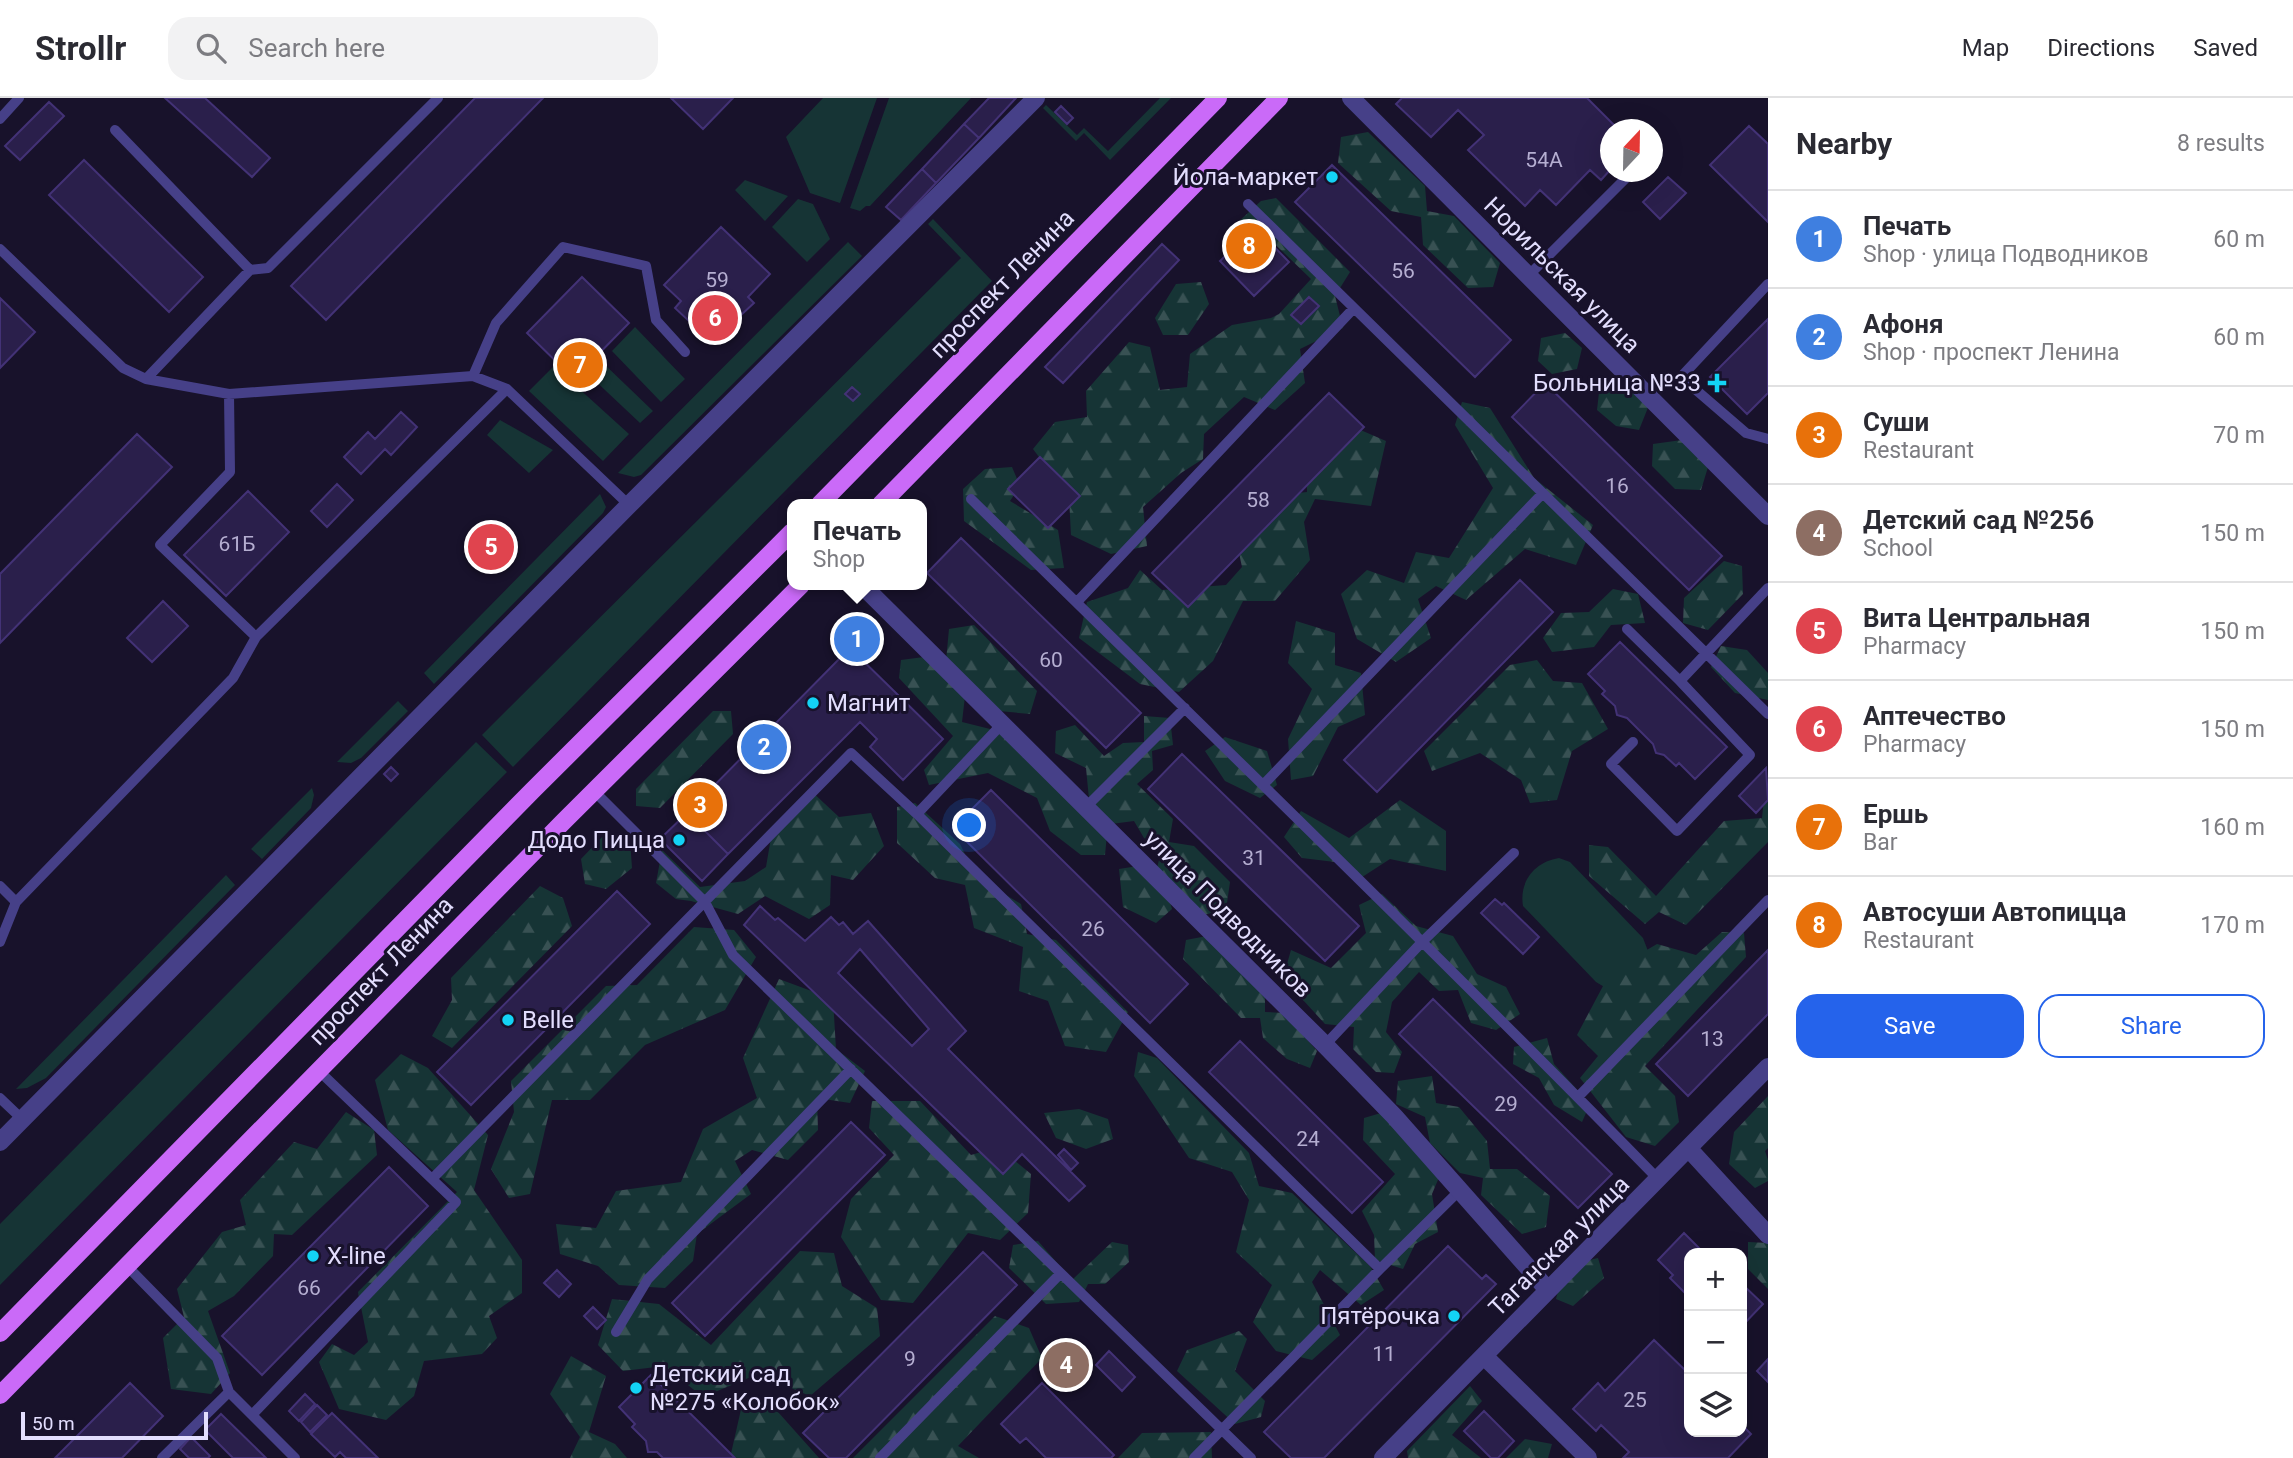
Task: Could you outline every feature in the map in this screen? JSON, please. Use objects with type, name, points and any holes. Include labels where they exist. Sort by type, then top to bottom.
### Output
[{"type":"main road","name":"проспект Ленина","points":[[825,499],[1218,98]]},
{"type":"main road","points":[[886,499],[1279,98]]},
{"type":"main road","name":"проспект Ленина","points":[[0,1333],[533,790],[787,537]]},
{"type":"main road","name":"проспект Ленина","points":[[0,1395],[318,1070],[796,590]]},
{"type":"street","points":[[0,1142],[629,505],[1036,98]]},
{"type":"street","name":"Норильская улица","points":[[1351,98],[1768,516]]},
{"type":"street","name":"улица Подводников","points":[[868,590],[1325,1045],[1460,1189],[1548,1290]]},
{"type":"street","name":"Таганская улица","points":[[1383,1458],[1768,1068]]},
{"type":"street","points":[[1689,1149],[1768,1235]]},
{"type":"street","points":[[1484,1356],[1588,1458]]},
{"type":"lane","points":[[0,119],[19,98]]},
{"type":"lane","points":[[146,379],[250,270],[268,268],[438,98]]},
{"type":"lane","points":[[115,130],[250,270]]},
{"type":"lane","points":[[1528,276],[1622,182]]},
{"type":"lane","points":[[1248,204],[1768,714]]},
{"type":"lane","points":[[473,376],[496,323],[563,247],[646,266],[656,320],[685,352]]},
{"type":"lane","points":[[0,249],[123,368],[146,379],[229,394],[473,376],[507,389],[629,505]]},
{"type":"lane","points":[[1768,284],[1681,377],[1746,433],[1768,439]]},
{"type":"lane","points":[[1077,602],[1354,307]]},
{"type":"lane","points":[[0,942],[16,902],[233,678],[256,637],[507,389]]},
{"type":"lane","points":[[229,394],[230,471],[160,545],[256,637]]},
{"type":"lane","points":[[1264,785],[1543,493]]},
{"type":"lane","points":[[971,499],[1423,941],[1659,1180]]},
{"type":"lane","points":[[1680,681],[1768,588]]},
{"type":"lane","points":[[1627,629],[1751,755],[1677,831],[1611,764],[1633,742]]},
{"type":"lane","points":[[1086,807],[1185,708]]},
{"type":"lane","points":[[917,814],[1002,723]]},
{"type":"lane","points":[[432,1179],[851,753],[917,814],[1380,1269]]},
{"type":"lane","points":[[594,791],[705,901],[733,955],[1251,1458]]},
{"type":"lane","points":[[1325,1045],[1423,941],[1514,853]]},
{"type":"lane","points":[[0,887],[16,902]]},
{"type":"lane","points":[[1579,1096],[1768,900]]},
{"type":"lane","points":[[616,1332],[648,1279],[850,1069]]},
{"type":"lane","points":[[252,1415],[456,1202],[318,1070]]},
{"type":"lane","points":[[0,1098],[22,1119]]},
{"type":"lane","points":[[1194,1458],[1460,1189]]},
{"type":"lane","points":[[127,1266],[217,1358],[229,1392],[295,1458]]},
{"type":"lane","points":[[880,1458],[1060,1274]]},
{"type":"lane","points":[[162,1458],[229,1392]]},
{"type":"green space","points":[[823,98],[877,98],[840,203],[810,193],[786,137]]},
{"type":"green space","points":[[889,98],[971,98],[870,206],[860,211],[850,208]]},
{"type":"green space","points":[[1160,98],[1171,98],[1110,160],[1084,133],[1076,141],[1043,108],[1046,105],[1077,135],[1084,128],[1108,151]]},
{"type":"green space","points":[[1368,132],[1425,186],[1427,211],[1454,216],[1500,263],[1493,287],[1468,288],[1423,245],[1421,217],[1391,211],[1338,163],[1341,137]]},
{"type":"green space","points":[[745,180],[788,196],[765,221],[735,190]]},
{"type":"green space","points":[[1276,198],[1350,272],[1335,296],[1343,328],[1300,349],[1305,383],[1275,410],[1244,397],[1204,434],[1203,459],[1181,473],[1143,507],[1147,546],[1111,554],[1071,535],[1069,497],[1033,449],[1055,422],[1087,417],[1086,391],[1129,342],[1150,347],[1160,390],[1187,387],[1190,354],[1232,325],[1279,314],[1311,279],[1252,222],[1225,234],[1261,201]]},
{"type":"green space","points":[[798,199],[813,204],[830,239],[807,262],[772,227]]},
{"type":"green space","points":[[933,219],[992,281],[513,767],[482,735],[961,258],[928,224]]},
{"type":"green space","points":[[848,242],[862,256],[641,475],[634,477],[618,473]]},
{"type":"green space","points":[[1201,282],[1209,304],[1188,335],[1163,335],[1155,318],[1176,284]]},
{"type":"green space","points":[[635,327],[685,379],[661,402],[612,351]]},
{"type":"green space","points":[[1565,333],[1582,348],[1577,369],[1552,374],[1538,361],[1541,338]]},
{"type":"green space","points":[[602,362],[653,411],[640,423],[589,375]]},
{"type":"green space","points":[[554,366],[629,434],[603,461],[529,391]]},
{"type":"green space","points":[[1621,380],[1649,405],[1639,430],[1616,426],[1597,410],[1600,384]]},
{"type":"green space","points":[[1462,402],[1490,408],[1534,478],[1593,525],[1576,565],[1525,549],[1466,600],[1436,586],[1418,599],[1431,638],[1396,662],[1357,639],[1341,594],[1367,570],[1404,583],[1416,552],[1449,558],[1493,488],[1455,425]]},
{"type":"green space","points":[[1335,419],[1386,441],[1371,506],[1315,499],[1304,522],[1310,560],[1275,601],[1243,601],[1213,661],[1179,692],[1140,684],[1079,638],[1087,602],[1128,588],[1140,570],[1162,590],[1226,585],[1242,567],[1236,539],[1282,495],[1307,492],[1307,446]]},
{"type":"green space","points":[[500,420],[553,450],[529,473],[487,435]]},
{"type":"green space","points":[[1682,440],[1708,467],[1701,490],[1675,489],[1652,466],[1653,444]]},
{"type":"green space","points":[[1012,467],[1020,486],[1010,501],[1058,530],[1064,568],[1031,570],[964,521],[963,489],[985,469]]},
{"type":"green space","points":[[600,494],[606,507],[603,513],[434,684],[424,673]]},
{"type":"green space","points":[[1724,561],[1742,566],[1743,594],[1708,630],[1683,623],[1684,598]]},
{"type":"green space","points":[[1613,589],[1638,594],[1645,623],[1611,625],[1594,647],[1552,652],[1543,638],[1561,613],[1589,612]]},
{"type":"green space","points":[[1296,621],[1335,633],[1335,665],[1361,673],[1365,715],[1338,727],[1313,776],[1291,780],[1288,739],[1312,689],[1288,663]]},
{"type":"green space","points":[[974,625],[1037,691],[1030,714],[999,711],[946,661],[949,629]]},
{"type":"green space","points":[[1721,646],[1747,650],[1768,673],[1768,700],[1735,693],[1711,667]]},
{"type":"green space","points":[[924,657],[965,696],[962,722],[1006,733],[1107,834],[1105,855],[1081,855],[1050,831],[1037,798],[988,773],[929,785],[924,770],[953,736],[899,678],[901,660]]},
{"type":"green space","points":[[1537,660],[1553,681],[1582,683],[1608,729],[1572,751],[1557,800],[1530,803],[1521,780],[1480,753],[1432,771],[1424,751],[1510,665]]},
{"type":"green space","points":[[398,701],[408,711],[361,758],[351,763],[337,762]]},
{"type":"green space","points":[[713,711],[731,711],[733,734],[660,808],[636,806],[636,789]]},
{"type":"green space","points":[[1144,716],[1170,718],[1173,745],[1152,751],[1153,770],[1137,784],[1173,819],[1169,842],[1194,846],[1230,882],[1226,910],[1203,915],[1157,868],[1162,848],[1144,838],[1134,821],[1111,824],[1089,799],[1086,768],[1055,753],[1056,731],[1075,725],[1104,756],[1123,743],[1144,742]]},
{"type":"green space","points":[[1225,737],[1267,751],[1277,785],[1260,798],[1225,781],[1205,751]]},
{"type":"green space","points":[[476,742],[507,772],[0,1285],[0,1224]]},
{"type":"green space","points":[[1768,787],[1768,842],[1686,925],[1659,912],[1645,924],[1589,876],[1589,845],[1608,847],[1656,896],[1724,821],[1762,818],[1765,789]]},
{"type":"green space","points":[[312,788],[314,795],[311,808],[262,859],[251,849]]},
{"type":"green space","points":[[810,790],[839,817],[871,813],[884,846],[853,880],[831,875],[830,905],[809,919],[765,896],[738,914],[676,899],[656,883],[662,850],[700,887],[745,881],[766,867],[773,826]]},
{"type":"green space","points":[[1400,800],[1446,831],[1446,871],[1390,859],[1356,881],[1335,862],[1302,858],[1284,837],[1301,811],[1349,838]]},
{"type":"green space","points":[[915,803],[960,844],[976,877],[1021,904],[1027,934],[1056,940],[1128,1012],[1106,1052],[1065,1046],[1048,1001],[1019,991],[1023,947],[974,928],[965,885],[935,878],[897,843],[897,807]]},
{"type":"green space","points":[[605,834],[630,840],[632,868],[606,889],[585,884],[581,859]]},
{"type":"green space","points":[[1559,858],[1570,862],[1643,938],[1648,951],[1606,988],[1596,982],[1523,906],[1523,889],[1530,874],[1542,864]]},
{"type":"green space","points":[[1138,866],[1167,891],[1172,909],[1156,923],[1123,907],[1119,869]]},
{"type":"green space","points":[[226,875],[235,885],[46,1078],[27,1088],[16,1089]]},
{"type":"green space","points":[[540,886],[563,898],[572,926],[452,1048],[432,1036],[452,1000],[451,978]]},
{"type":"green space","points":[[1382,894],[1416,926],[1453,936],[1477,974],[1506,987],[1520,1014],[1496,1030],[1471,1023],[1458,990],[1439,991],[1419,972],[1392,1002],[1386,1032],[1402,1052],[1394,1073],[1376,1072],[1353,1049],[1354,1027],[1325,1024],[1283,978],[1291,950],[1331,968],[1366,933],[1359,905]]},
{"type":"green space","points":[[694,927],[734,930],[756,957],[725,1010],[645,1045],[590,1100],[552,1100],[530,1194],[509,1198],[491,1169],[514,1112],[511,1081],[606,986],[637,985]]},
{"type":"green space","points":[[1722,932],[1744,933],[1746,957],[1645,1066],[1675,1096],[1679,1122],[1655,1146],[1626,1137],[1580,1078],[1598,1056],[1577,1035],[1611,971],[1657,944],[1696,955]]},
{"type":"green space","points":[[1207,936],[1265,994],[1265,1012],[1284,1013],[1317,1051],[1310,1068],[1287,1059],[1263,1038],[1260,1018],[1241,1018],[1183,959],[1186,940]]},
{"type":"green space","points":[[779,979],[833,999],[836,1049],[865,1071],[850,1103],[817,1098],[818,1130],[788,1160],[752,1150],[735,1161],[751,1194],[697,1234],[693,1261],[665,1288],[619,1285],[598,1266],[560,1254],[556,1224],[596,1228],[616,1191],[681,1182],[703,1129],[757,1098],[743,1058]]},
{"type":"green space","points":[[1547,1038],[1554,1064],[1590,1104],[1582,1122],[1554,1105],[1539,1078],[1513,1064],[1514,1047]]},
{"type":"green space","points":[[1138,1052],[1157,1058],[1249,1153],[1259,1186],[1292,1193],[1370,1266],[1384,1290],[1361,1305],[1320,1270],[1312,1282],[1340,1335],[1312,1360],[1276,1351],[1253,1322],[1272,1285],[1236,1252],[1249,1200],[1232,1172],[1189,1158],[1134,1076]]},
{"type":"green space","points":[[401,1054],[428,1068],[488,1135],[474,1190],[522,1260],[522,1293],[489,1316],[497,1338],[482,1354],[424,1361],[414,1396],[386,1420],[339,1409],[319,1362],[332,1344],[354,1355],[368,1342],[358,1292],[457,1192],[388,1130],[375,1080]]},
{"type":"green space","points":[[1432,1076],[1436,1103],[1459,1107],[1487,1141],[1490,1169],[1517,1169],[1550,1196],[1546,1227],[1522,1234],[1481,1195],[1483,1178],[1460,1173],[1430,1143],[1425,1117],[1396,1104],[1398,1081]]},
{"type":"green space","points":[[1768,1096],[1768,1148],[1765,1151],[1768,1181],[1755,1188],[1729,1164],[1734,1132]]},
{"type":"green space","points":[[872,1101],[920,1101],[971,1155],[998,1147],[1031,1174],[1028,1213],[1000,1240],[968,1233],[913,1303],[881,1300],[841,1237],[851,1199],[894,1155],[869,1128]]},
{"type":"green space","points":[[1079,1109],[1108,1119],[1113,1139],[1086,1149],[1056,1138],[1044,1113]]},
{"type":"green space","points":[[346,1112],[374,1130],[377,1155],[292,1235],[274,1234],[273,1256],[234,1296],[208,1311],[230,1373],[211,1394],[171,1389],[163,1338],[184,1317],[177,1289],[222,1232],[246,1225],[240,1200],[294,1142],[317,1149]]},
{"type":"green space","points":[[1381,1113],[1440,1175],[1432,1194],[1438,1232],[1415,1244],[1403,1269],[1375,1260],[1374,1235],[1362,1211],[1395,1174],[1363,1140],[1364,1118]]},
{"type":"green space","points":[[1038,1241],[1072,1280],[1112,1242],[1128,1245],[1129,1262],[1105,1284],[1088,1284],[1079,1302],[1046,1304],[1009,1268],[1013,1245]]},
{"type":"green space","points":[[1748,1242],[1768,1243],[1768,1289],[1748,1269]]},
{"type":"green space","points":[[800,1251],[834,1253],[842,1286],[877,1308],[880,1336],[810,1396],[758,1374],[703,1397],[664,1366],[623,1371],[598,1345],[612,1299],[659,1304],[711,1345]]},
{"type":"green space","points":[[1598,1258],[1604,1278],[1573,1306],[1556,1299],[1570,1271],[1582,1263]]},
{"type":"green space","points":[[995,1316],[1029,1328],[1042,1358],[958,1446],[979,1458],[853,1458]]},
{"type":"green space","points":[[1239,1331],[1247,1339],[1235,1371],[1265,1401],[1261,1417],[1235,1424],[1177,1371],[1187,1350]]},
{"type":"green space","points":[[571,1356],[606,1376],[589,1432],[615,1444],[627,1458],[570,1458],[580,1437],[550,1394]]},
{"type":"green space","points":[[1470,1386],[1482,1401],[1452,1435],[1481,1458],[1408,1458],[1407,1451]]},
{"type":"green space","points":[[742,1405],[778,1412],[819,1458],[730,1458]]},
{"type":"green space","points":[[1211,1432],[1212,1458],[1118,1458],[1142,1433]]},
{"type":"green space","points":[[1525,1439],[1552,1444],[1548,1458],[1506,1458]]},
{"type":"building","points":[[165,98],[205,98],[270,158],[252,177]]},
{"type":"building","points":[[475,98],[543,98],[326,320],[291,286]]},
{"type":"building","points":[[671,98],[733,98],[703,129]]},
{"type":"building","points":[[989,98],[1016,98],[979,138],[964,124]]},
{"type":"building","points":[[1402,98],[1587,98],[1608,119],[1600,119],[1600,179],[1590,170],[1556,205],[1540,190],[1525,206],[1468,150],[1484,135],[1458,110],[1431,137],[1396,104]]},
{"type":"building","points":[[49,102],[64,116],[20,160],[5,146]]},
{"type":"building","points":[[1061,106],[1073,118],[1067,124],[1055,112]]},
{"type":"building","points":[[964,124],[979,138],[936,183],[922,169]]},
{"type":"building","points":[[1749,126],[1768,144],[1768,222],[1710,165]]},
{"type":"building","points":[[84,160],[203,277],[169,312],[49,195]]},
{"type":"building","points":[[1332,165],[1511,340],[1475,377],[1295,202]]},
{"type":"building","points":[[922,169],[936,183],[901,220],[886,207]]},
{"type":"building","points":[[1668,177],[1686,193],[1660,219],[1643,202]]},
{"type":"building","points":[[721,227],[770,274],[748,297],[754,303],[741,315],[736,309],[726,320],[730,325],[719,336],[714,331],[706,337],[675,308],[681,301],[664,285]]},
{"type":"building","points":[[1255,227],[1289,262],[1254,296],[1220,261]]},
{"type":"building","points":[[1162,244],[1179,260],[1063,383],[1045,367]]},
{"type":"building","points":[[582,277],[629,323],[574,379],[527,333]]},
{"type":"building","points":[[1309,297],[1319,306],[1301,324],[1291,315]]},
{"type":"building","points":[[0,298],[35,332],[0,368]]},
{"type":"building","points":[[1768,319],[1768,393],[1747,414],[1710,377]]},
{"type":"building","points":[[1545,383],[1722,556],[1689,590],[1512,417]]},
{"type":"building","points":[[852,387],[860,394],[853,401],[845,394]]},
{"type":"building","points":[[1329,393],[1364,427],[1188,607],[1152,573]]},
{"type":"building","points":[[401,412],[417,427],[391,455],[385,449],[361,474],[344,457],[368,432],[375,439]]},
{"type":"building","points":[[137,434],[172,467],[0,643],[0,574]]},
{"type":"building","points":[[1040,457],[1080,496],[1048,528],[1008,489]]},
{"type":"building","points":[[337,484],[353,500],[327,527],[311,511]]},
{"type":"building","points":[[248,491],[289,532],[226,596],[184,555]]},
{"type":"building","points":[[961,538],[1141,713],[1106,748],[927,573]]},
{"type":"building","points":[[1520,580],[1553,612],[1377,792],[1344,760]]},
{"type":"building","points":[[163,601],[188,626],[152,662],[127,638]]},
{"type":"building","points":[[858,632],[864,638],[856,646],[850,640]]},
{"type":"building","points":[[1620,642],[1727,747],[1695,779],[1679,763],[1676,766],[1664,755],[1656,753],[1653,744],[1627,718],[1617,715],[1615,706],[1602,694],[1605,691],[1588,674]]},
{"type":"building","points":[[850,648],[943,739],[903,780],[870,747],[877,739],[860,722],[728,854],[687,813]]},
{"type":"building","points":[[1182,754],[1359,926],[1325,961],[1148,789]]},
{"type":"building","points":[[391,767],[398,774],[391,781],[384,774]]},
{"type":"building","points":[[1766,768],[1768,800],[1756,813],[1739,796]]},
{"type":"building","points":[[991,790],[1188,984],[1150,1023],[953,828]]},
{"type":"building","points":[[687,813],[728,854],[702,881],[660,839]]},
{"type":"building","points":[[617,891],[650,924],[471,1105],[437,1072]]},
{"type":"building","points":[[1495,899],[1502,905],[1504,903],[1539,937],[1523,954],[1481,913]]},
{"type":"building","points":[[760,906],[805,941],[831,917],[839,925],[843,922],[853,934],[868,921],[966,1031],[948,1049],[1085,1186],[1069,1201],[1022,1154],[1003,1174],[744,925]],"holes":[[[860,949],[929,1029],[912,1046],[838,973]]]},
{"type":"building","points":[[1768,950],[1768,1014],[1688,1096],[1656,1064]]},
{"type":"building","points":[[1433,999],[1612,1174],[1578,1208],[1399,1034]]},
{"type":"building","points":[[1240,1041],[1383,1182],[1352,1213],[1209,1072]]},
{"type":"building","points":[[851,1122],[885,1155],[705,1336],[672,1303]]},
{"type":"building","points":[[1064,1149],[1078,1163],[1071,1170],[1058,1155]]},
{"type":"building","points":[[389,1167],[428,1206],[262,1375],[222,1336]]},
{"type":"building","points":[[1684,1233],[1699,1248],[1684,1248],[1684,1292],[1670,1278],[1673,1275],[1658,1260]]},
{"type":"building","points":[[1448,1246],[1482,1279],[1486,1275],[1496,1284],[1324,1458],[1291,1458],[1264,1432]]},
{"type":"building","points":[[983,1252],[1017,1285],[846,1458],[829,1458],[803,1433]]},
{"type":"building","points":[[557,1270],[571,1284],[559,1297],[544,1283]]},
{"type":"building","points":[[1747,1289],[1763,1304],[1747,1321]]},
{"type":"building","points":[[593,1307],[606,1320],[597,1329],[584,1316]]},
{"type":"building","points":[[1654,1340],[1684,1369],[1684,1437],[1747,1437],[1747,1430],[1751,1434],[1728,1458],[1623,1458],[1629,1452],[1601,1425],[1596,1431],[1573,1409],[1598,1383],[1605,1391]]},
{"type":"building","points":[[1109,1351],[1135,1377],[1122,1391],[1096,1365]]},
{"type":"building","points":[[1768,1359],[1768,1382],[1757,1371]]},
{"type":"building","points":[[651,1375],[735,1458],[663,1458],[657,1452],[648,1452],[646,1441],[632,1427],[635,1424],[619,1407]]},
{"type":"building","points":[[130,1383],[163,1416],[122,1458],[55,1458]]},
{"type":"building","points":[[1042,1383],[1114,1455],[1111,1458],[1046,1458],[1026,1438],[1020,1443],[1001,1424]]},
{"type":"building","points":[[305,1394],[315,1404],[299,1421],[289,1411]]},
{"type":"building","points":[[317,1405],[327,1415],[310,1432],[301,1422]]},
{"type":"building","points":[[1484,1411],[1514,1441],[1498,1458],[1491,1458],[1464,1431]]},
{"type":"building","points":[[332,1413],[378,1458],[346,1458],[340,1452],[335,1457],[311,1434]]},
{"type":"building","points":[[221,1414],[266,1458],[233,1458],[205,1430]]},
{"type":"building","points":[[191,1437],[210,1456],[208,1458],[189,1458],[180,1449]]},
{"type":"place","name":"Йола-маркет","points":[[1332,177]]},
{"type":"place","name":"Автосуши Автопицца","points":[[1249,246]]},
{"type":"place","name":"Аптечество","points":[[715,318]]},
{"type":"place","name":"Ершь","points":[[580,365]]},
{"type":"place","name":"Больница №33","points":[[1717,383]]},
{"type":"place","name":"Вита Центральная","points":[[491,547]]},
{"type":"place","name":"Печать","points":[[857,639]]},
{"type":"place","name":"Магнит","points":[[813,703]]},
{"type":"place","name":"Афоня","points":[[764,747]]},
{"type":"place","name":"Суши","points":[[700,805]]},
{"type":"place","name":"Додо Пицца","points":[[679,840]]},
{"type":"place","name":"Belle","points":[[508,1020]]},
{"type":"place","name":"X-line","points":[[313,1256]]},
{"type":"place","name":"Пятёрочка","points":[[1454,1316]]},
{"type":"place","name":"Детский сад №256","points":[[1066,1365]]},
{"type":"place","name":"Детский сад №275 «Колобок»","points":[[636,1388]]}]
